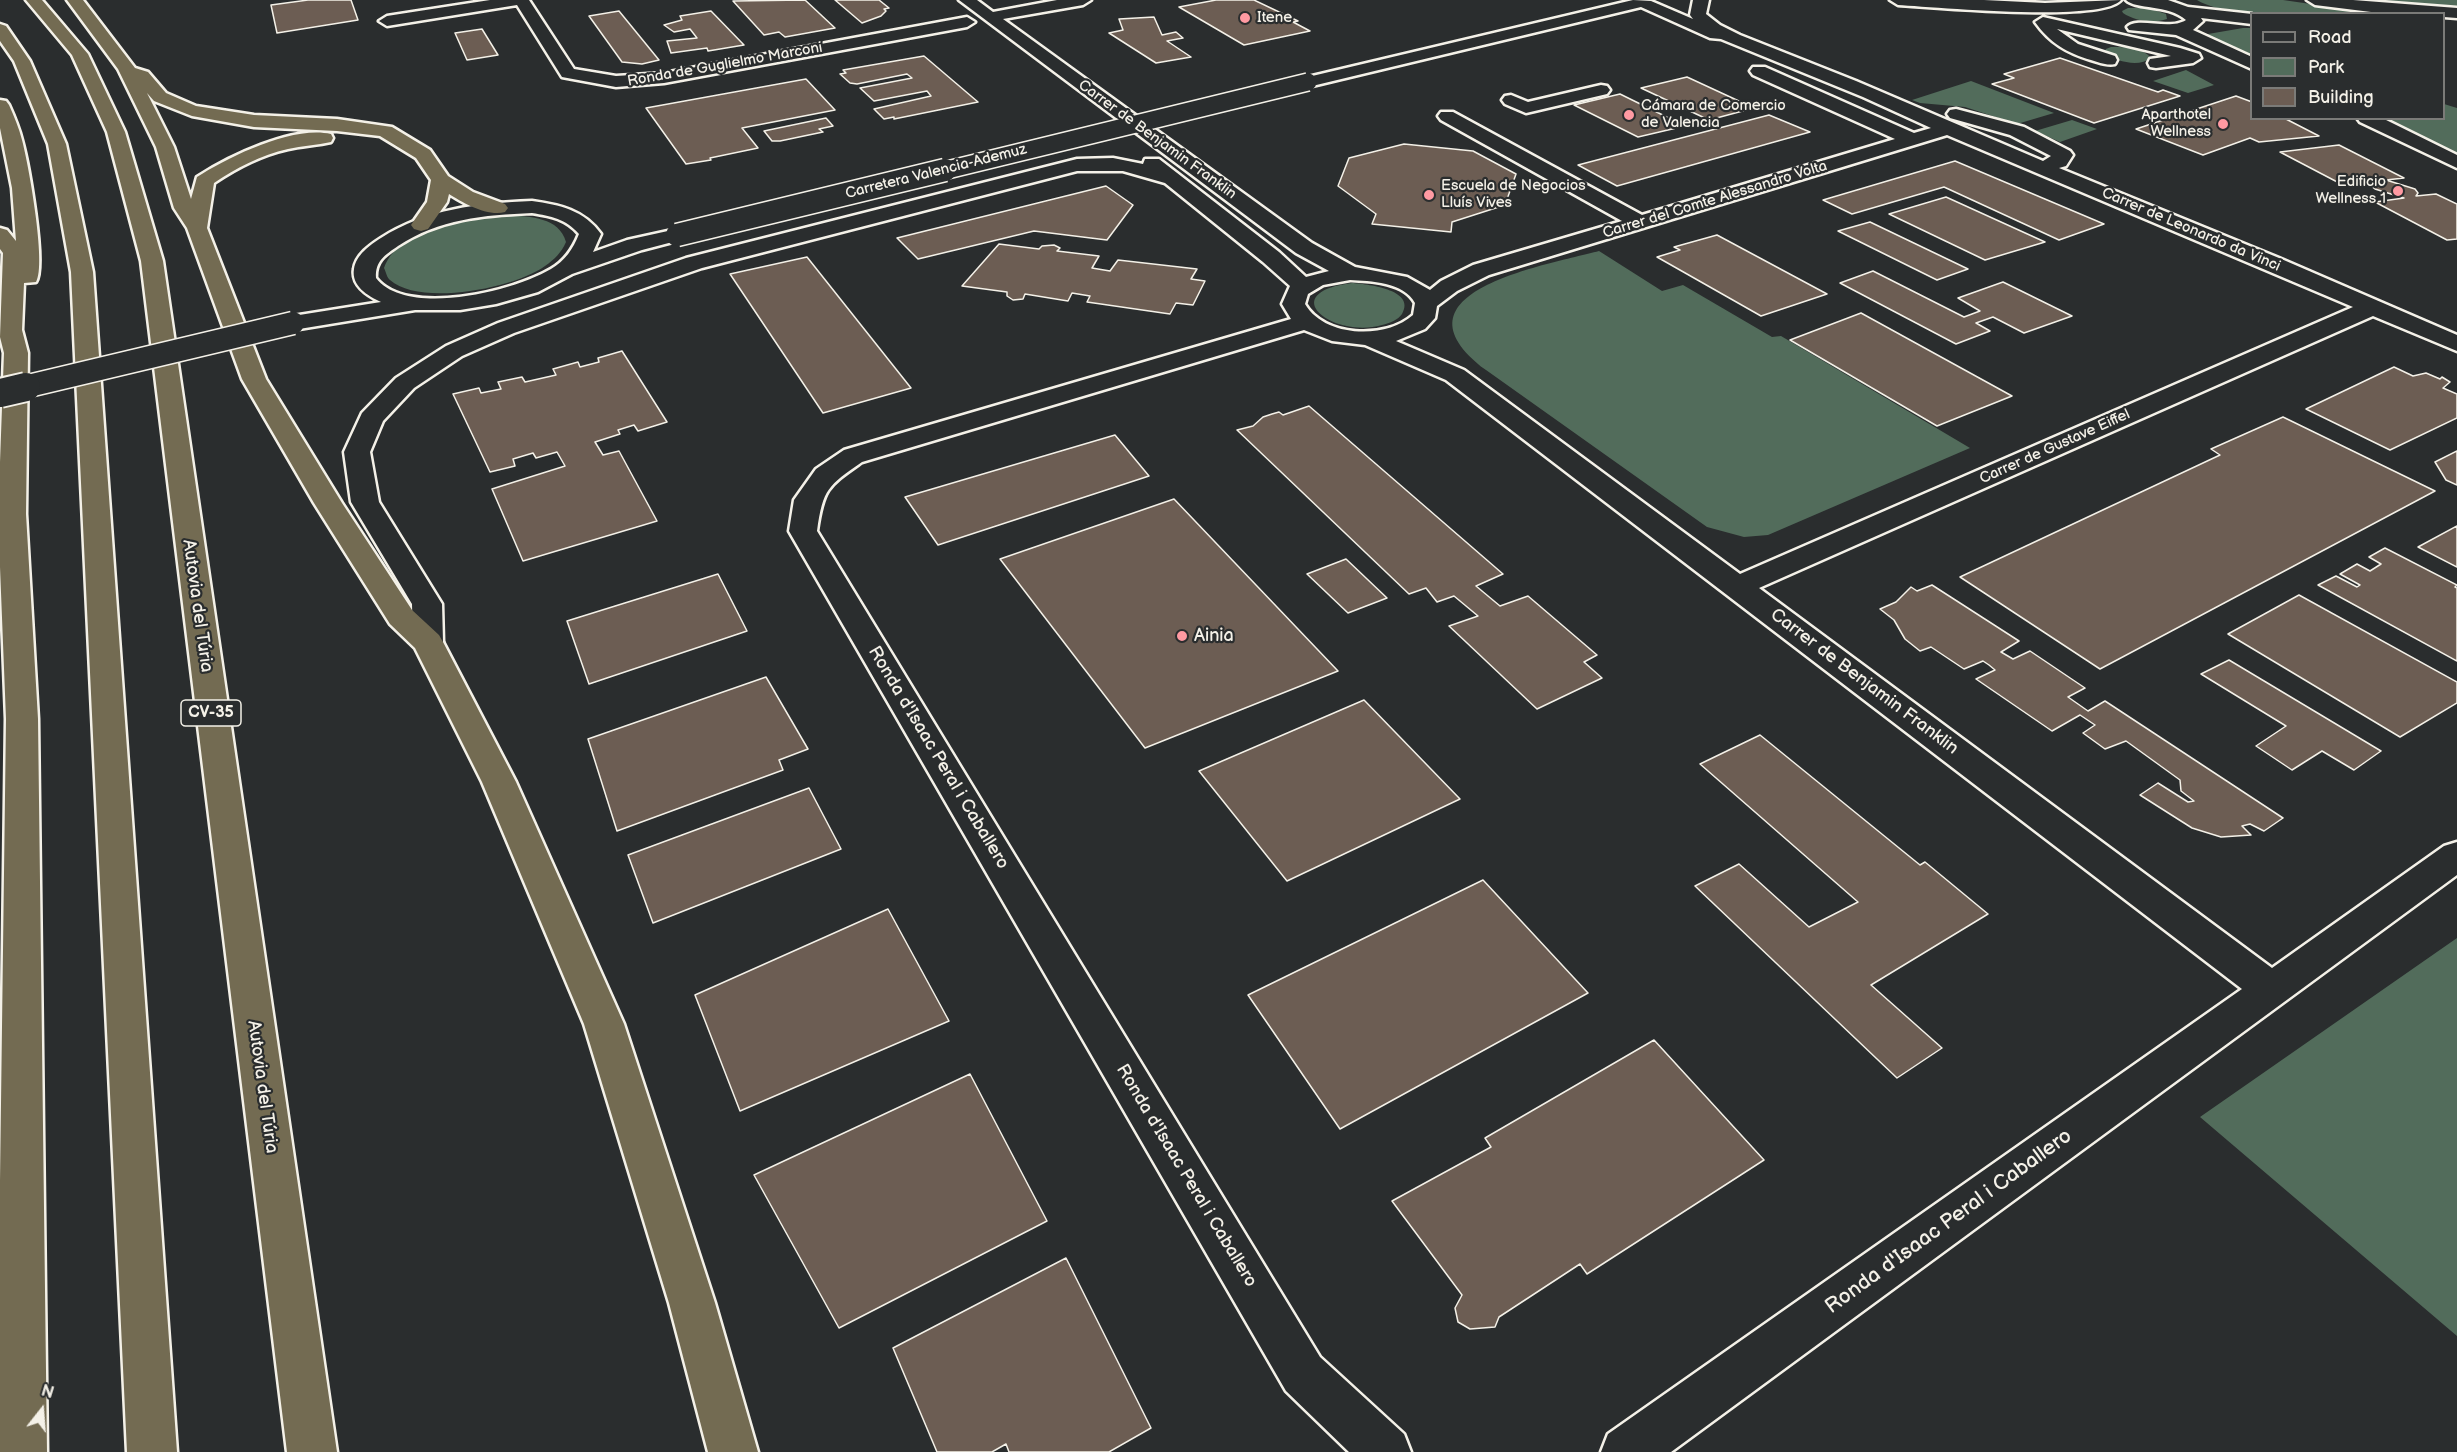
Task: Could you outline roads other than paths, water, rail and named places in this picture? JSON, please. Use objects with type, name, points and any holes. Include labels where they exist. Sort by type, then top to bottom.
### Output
[{"type":"highway","name":"Autovia del Túria","points":[[34,0],[80,54],[116,132],[152,261],[178,472],[312,1452]]},
{"type":"highway","points":[[75,0],[126,68],[165,147],[184,208],[197,228],[255,380],[328,503],[401,617],[428,642],[499,782],[604,1024],[692,1303],[733,1452]]},
{"type":"highway","points":[[0,29],[22,61],[57,144],[82,272],[152,1452]]},
{"type":"highway","points":[[126,68],[142,76],[159,97],[192,111],[254,121],[337,125],[385,131],[423,154],[441,180],[466,196],[498,208]]},
{"type":"highway","points":[[0,105],[7,116],[9,125],[28,240],[27,326],[16,352]]},
{"type":"highway","points":[[197,228],[204,181],[231,162],[263,149],[303,140],[351,136],[406,142]]},
{"type":"highway","points":[[421,225],[437,202],[441,180]]},
{"type":"highway","points":[[0,234],[14,253],[10,330],[16,352],[12,514],[22,720],[22,1452]]},
{"type":"street","points":[[387,21],[520,0]]},
{"type":"street","name":"Ronda de Guglielmo Marconi","points":[[520,0],[568,73],[597,81],[625,83],[664,78],[967,22]]},
{"type":"street","points":[[986,25],[1083,0]]},
{"type":"street","points":[[1303,79],[1584,8],[1588,0]]},
{"type":"street","points":[[1622,0],[1677,4],[1701,0]]},
{"type":"street","name":"Carrer de Leonardo da Vinci","points":[[1701,0],[1698,15],[1707,25],[1896,104],[1923,119]]},
{"type":"street","points":[[1898,0],[2045,8],[2149,29],[2187,28],[2189,16]]},
{"type":"street","points":[[2045,8],[2097,4],[2113,0]]},
{"type":"street","points":[[2134,0],[2161,2],[2189,16],[2249,19]]},
{"type":"street","points":[[2315,0],[2389,9],[2440,12]]},
{"type":"street","points":[[1303,79],[1543,28],[1643,3]]},
{"type":"street","name":"Carrer de Leonardo da Vinci","points":[[1643,3],[1888,109],[1948,129],[2457,344]]},
{"type":"street","points":[[2097,4],[2095,9],[2098,14],[2114,21]]},
{"type":"street","name":"Carrer de Benjamin Franklin","points":[[959,5],[967,22],[986,25]]},
{"type":"street","name":"Carrer de Benjamin Franklin","points":[[959,5],[1304,248],[1350,273]]},
{"type":"street","points":[[1543,28],[1631,18],[1678,20]]},
{"type":"street","points":[[2193,58],[2158,47],[2043,22],[2057,40],[2067,47],[2109,60],[2142,64],[2229,54]]},
{"type":"street","points":[[2177,29],[2250,63]]},
{"type":"street","points":[[1727,40],[1759,72],[1913,140]]},
{"type":"street","points":[[2109,60],[2097,53],[2098,47],[2120,44],[2141,47],[2160,57],[2142,64]]},
{"type":"street","points":[[1740,53],[1858,105]]},
{"type":"street","name":"Carretera Valencia-Ademuz","points":[[567,269],[674,231],[1303,79]]},
{"type":"street","points":[[1511,100],[1526,108],[1601,90]]},
{"type":"street","points":[[1823,100],[1888,109]]},
{"type":"street","points":[[1923,119],[1937,115],[1960,114],[2017,130],[2063,155],[2059,162],[2032,164]]},
{"type":"street","name":"Carrer de Benjamin Franklin","points":[[1090,116],[1271,257],[1302,286]]},
{"type":"street","points":[[1447,116],[1640,222]]},
{"type":"street","points":[[2370,120],[2457,162]]},
{"type":"street","name":"Carrer del Comte Alessandro Volta","points":[[1368,338],[1397,333],[1422,314],[1449,286],[1481,270],[1948,129]]},
{"type":"street","points":[[428,642],[427,604],[365,502],[357,452],[371,418],[405,383],[454,351],[506,328],[694,263],[1077,165],[1100,162],[1131,165],[1168,178]]},
{"type":"street","points":[[0,393],[293,322],[415,303],[446,304],[513,293],[544,282],[567,269],[581,257],[589,245],[590,234],[581,221],[561,212],[532,207],[498,208],[446,216],[421,225],[395,237],[376,250],[366,265],[365,279],[374,290],[415,303]]},
{"type":"street","name":"Carretera Valencia-Ademuz","points":[[590,234],[674,231]]},
{"type":"street","name":"Carrer del Comte Alessandro Volta","points":[[1389,277],[1427,276],[1481,270]]},
{"type":"street","points":[[1368,338],[1332,334],[1305,322],[1296,314],[1292,304],[1295,295],[1302,286],[1323,277],[1350,273],[1389,277]]},
{"type":"street","name":"Carrer de Benjamin Franklin","points":[[1389,277],[1407,284],[1420,293],[1422,314],[1455,375]]},
{"type":"street","points":[[293,322],[331,305],[365,279]]},
{"type":"street","name":"Carrer de Gustave Eiffel","points":[[1737,587],[2373,307]]},
{"type":"street","name":"Ronda d'Isaac Peral i Caballero","points":[[1305,322],[853,456],[826,475],[808,500],[803,531],[1303,1374],[1386,1452]]},
{"type":"street","name":"Carrer de Benjamin Franklin","points":[[1368,338],[1455,375],[2272,990]]},
{"type":"street","name":"Ronda d'Isaac Peral i Caballero","points":[[1626,1452],[1636,1448],[2457,856]]},
{"type":"place","name":"Itene","points":[[1245,18]]},
{"type":"place","name":"Cámara de Comercio de Valencia","points":[[1629,115]]},
{"type":"place","name":"Aparthotel Wellness","points":[[2223,124]]},
{"type":"place","name":"Edificio Wellness 1","points":[[2398,191]]},
{"type":"place","name":"Escuela de Negocios Lluís Vives","points":[[1429,195]]},
{"type":"place","name":"Ainia","points":[[1182,636]]}]
